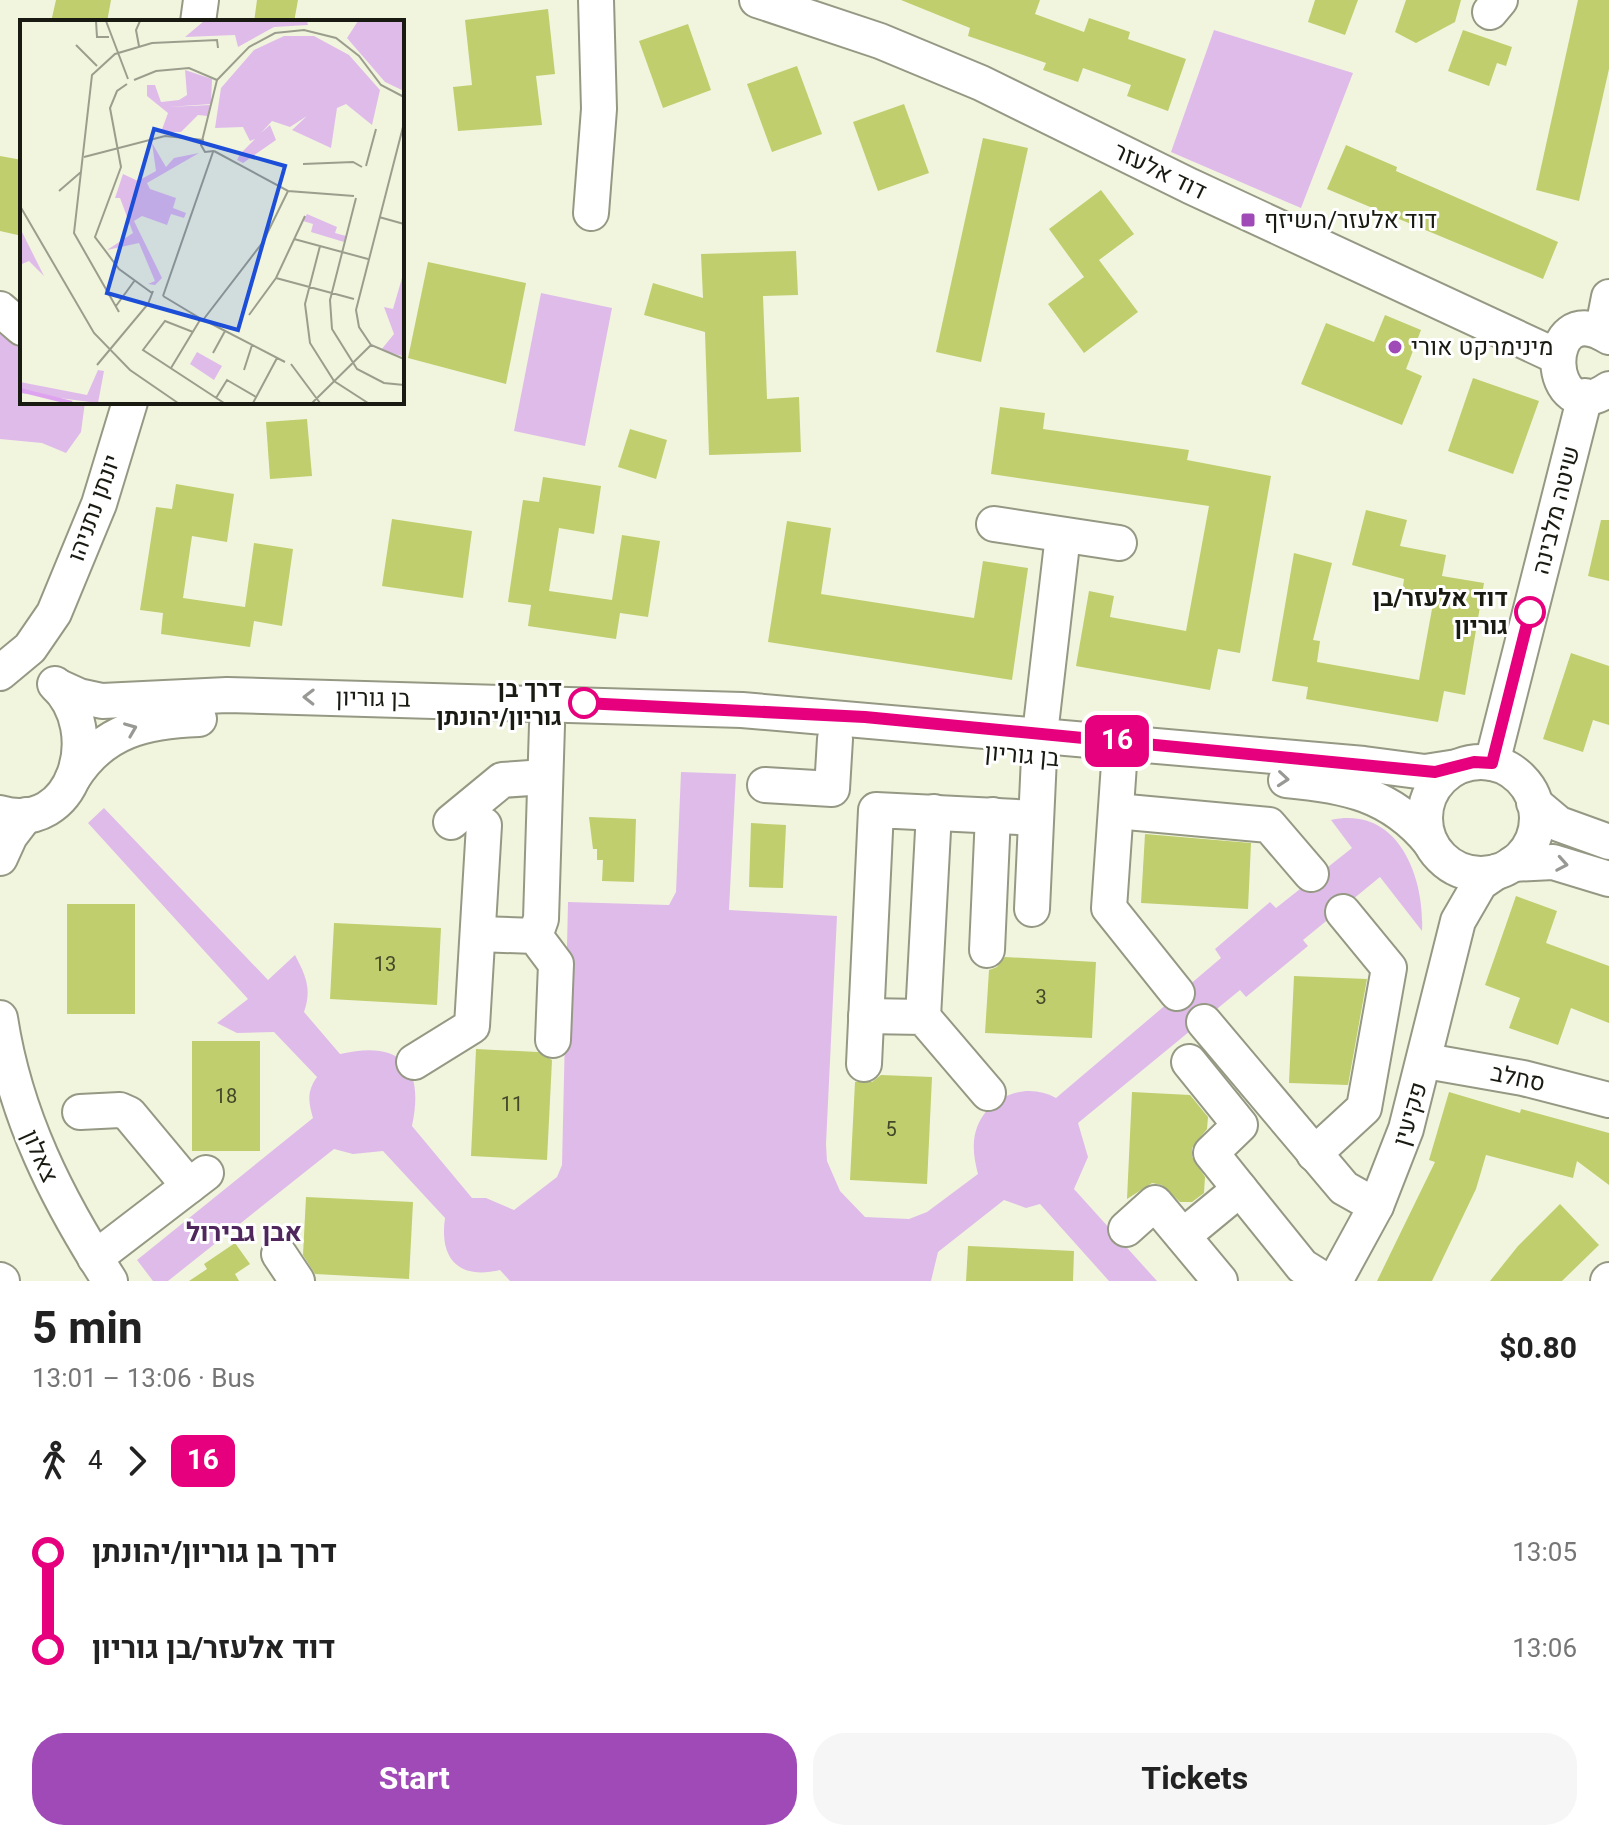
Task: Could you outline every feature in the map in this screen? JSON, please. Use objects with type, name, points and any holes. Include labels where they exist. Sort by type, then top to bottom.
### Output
[{"type":"street","points":[[198,20],[201,0]]},
{"type":"street","points":[[591,213],[599,109],[596,0]]},
{"type":"street","name":"דוד אלעזר","points":[[757,0],[880,41],[969,77],[1190,186],[1556,356]]},
{"type":"street","points":[[1597,392],[1565,386],[1556,367],[1556,356],[1573,334],[1583,330],[1605,335],[1609,297]]},
{"type":"street","points":[[0,309],[20,326]]},
{"type":"street","name":"שיטה מלבינה","points":[[1492,763],[1597,392]]},
{"type":"street","name":"יונתן נתניהו","points":[[53,683],[47,643],[54,613],[99,504],[121,407]]},
{"type":"street","points":[[994,524],[1119,543]]},
{"type":"street","points":[[1032,909],[1039,745],[1063,535]]},
{"type":"street","name":"יונתן נתניהו","points":[[0,673],[30,648],[54,613]]},
{"type":"street","name":"בן גוריון","points":[[0,673],[30,672],[79,696],[102,701],[227,695],[620,704],[865,717],[1039,745],[1119,764],[1351,788],[1393,806],[1413,821],[1435,849]]},
{"type":"street","points":[[53,683],[75,711],[81,733],[80,757],[73,778]]},
{"type":"street","name":"בן גוריון","points":[[13,814],[54,803],[85,759],[101,744],[132,727],[163,720],[227,718],[547,725],[1039,745],[1416,771],[1457,767]]},
{"type":"street","points":[[535,936],[541,919],[547,725]]},
{"type":"street","points":[[765,785],[832,789],[835,739]]},
{"type":"street","points":[[1609,842],[1559,824],[1534,803],[1515,774],[1492,763],[1457,767],[1436,783],[1428,798],[1425,824],[1435,849],[1461,870],[1553,862],[1609,879]]},
{"type":"street","points":[[1119,764],[1109,908],[1177,993]]},
{"type":"street","points":[[414,1062],[472,1026],[478,934],[467,824],[502,780],[545,777]]},
{"type":"street","points":[[1504,868],[1533,837],[1534,803]]},
{"type":"street","points":[[864,1064],[876,810],[1036,818]]},
{"type":"street","points":[[1116,811],[1269,825],[1311,874]]},
{"type":"street","points":[[934,812],[923,1017],[988,1093]]},
{"type":"street","points":[[0,858],[14,829],[13,814]]},
{"type":"street","points":[[987,950],[993,815]]},
{"type":"street","name":"פקיעין","points":[[1435,849],[1451,903],[1453,935]]},
{"type":"street","name":"פקיעין","points":[[1335,1281],[1376,1206],[1406,1129],[1426,1061],[1453,935],[1467,901],[1485,878],[1504,868]]},
{"type":"street","points":[[1314,1154],[1364,1108],[1389,968],[1343,912]]},
{"type":"street","points":[[478,934],[535,936]]},
{"type":"street","points":[[535,936],[556,964],[553,1040]]},
{"type":"street","points":[[866,1016],[923,1017]]},
{"type":"street","name":"צאלון","points":[[0,1018],[14,1089],[27,1128],[64,1206],[102,1269]]},
{"type":"street","points":[[1204,1022],[1349,1193],[1376,1206]]},
{"type":"street","name":"סחלב","points":[[1426,1061],[1523,1078],[1609,1100]]},
{"type":"street","points":[[1189,1062],[1240,1125],[1211,1153],[1302,1266],[1326,1281]]},
{"type":"street","points":[[80,1112],[120,1110],[129,1114],[198,1179],[102,1269]]},
{"type":"street","points":[[1183,1236],[1240,1189]]},
{"type":"street","points":[[1126,1229],[1155,1203],[1220,1281]]},
{"type":"shaded area","points":[[1214,30],[1353,73],[1301,208],[1171,152]]},
{"type":"shaded area","points":[[541,293],[612,308],[585,446],[514,431]]},
{"type":"shaded area","points":[[0,311],[20,329],[20,404],[85,404],[81,432],[66,453],[42,443],[0,439]]},
{"type":"shaded area","points":[[681,772],[736,774],[729,910],[837,916],[827,1161],[840,1191],[865,1217],[909,1219],[927,1212],[978,1174],[974,1158],[977,1127],[993,1105],[1004,1097],[1029,1091],[1056,1098],[1221,958],[1215,949],[1270,902],[1276,908],[1352,848],[1331,820],[1354,818],[1374,823],[1390,834],[1412,868],[1422,910],[1422,931],[1380,877],[1303,940],[1308,946],[1246,997],[1240,990],[1078,1123],[1088,1157],[1074,1189],[1157,1281],[1109,1281],[1040,1204],[1026,1208],[1004,1200],[938,1252],[931,1281],[510,1281],[500,1270],[473,1272],[455,1263],[445,1245],[445,1218],[383,1151],[353,1154],[334,1149],[168,1281],[153,1281],[137,1260],[313,1118],[309,1096],[317,1077],[274,1032],[237,1033],[217,1023],[248,999],[88,823],[104,808],[268,980],[295,955],[307,983],[304,1012],[340,1054],[378,1051],[403,1062],[411,1073],[415,1087],[412,1126],[472,1198],[486,1198],[514,1210],[557,1177],[562,1165],[568,902],[669,905],[676,892]]},
{"type":"building","points":[[56,0],[111,0],[107,20],[51,20]]},
{"type":"building","points":[[257,0],[298,0],[294,20],[254,20]]},
{"type":"building","points":[[901,0],[1040,0],[1035,14],[1084,32],[1089,18],[1130,32],[1128,39],[1186,59],[1168,111],[1127,96],[1131,85],[1083,68],[1078,82],[1043,70],[1046,63],[968,36],[970,28]]},
{"type":"building","points":[[1315,0],[1358,0],[1345,35],[1308,22]]},
{"type":"building","points":[[1406,0],[1461,0],[1455,22],[1416,43],[1395,32]]},
{"type":"building","points":[[1578,0],[1609,0],[1609,69],[1579,201],[1536,190]]},
{"type":"building","points":[[548,9],[555,74],[536,76],[542,125],[458,131],[453,87],[472,85],[465,20]]},
{"type":"building","points":[[688,24],[711,90],[663,108],[639,41]]},
{"type":"building","points":[[1463,30],[1512,47],[1506,66],[1497,63],[1489,86],[1448,71]]},
{"type":"building","points":[[797,66],[822,134],[772,152],[747,84]]},
{"type":"building","points":[[904,104],[929,173],[878,191],[853,122]]},
{"type":"building","points":[[983,138],[1028,148],[981,362],[936,352]]},
{"type":"building","points":[[1346,145],[1397,167],[1396,171],[1558,242],[1543,279],[1327,189]]},
{"type":"building","points":[[0,156],[20,160],[20,236],[0,231]]},
{"type":"building","points":[[1101,190],[1134,234],[1099,260],[1138,312],[1084,353],[1048,304],[1084,277],[1049,229]]},
{"type":"building","points":[[796,251],[798,295],[763,296],[767,399],[799,397],[801,452],[709,455],[705,332],[644,315],[653,283],[703,298],[701,254]]},
{"type":"building","points":[[428,262],[526,283],[506,384],[408,358]]},
{"type":"building","points":[[1385,315],[1421,330],[1406,369],[1422,376],[1402,425],[1301,384],[1326,323],[1374,342]]},
{"type":"building","points":[[1473,378],[1539,401],[1513,474],[1448,451]]},
{"type":"building","points":[[1000,407],[1045,413],[1043,429],[1189,450],[1187,460],[1271,476],[1240,653],[1218,649],[1210,690],[1076,666],[1089,591],[1114,596],[1110,617],[1186,631],[1209,506],[991,474]]},
{"type":"building","points":[[307,419],[312,476],[270,479],[266,422]]},
{"type":"building","points":[[630,429],[667,440],[656,479],[618,467]]},
{"type":"building","points":[[543,477],[601,486],[594,534],[559,528],[549,591],[612,600],[622,535],[660,541],[648,617],[620,613],[616,639],[528,626],[531,605],[508,602],[523,500],[539,502]]},
{"type":"building","points":[[176,484],[234,494],[227,542],[192,536],[183,598],[245,607],[254,543],[293,549],[282,626],[254,621],[250,647],[161,634],[163,613],[140,610],[156,507],[172,509]]},
{"type":"building","points":[[1366,510],[1407,520],[1400,546],[1446,555],[1442,576],[1484,583],[1465,695],[1444,691],[1438,722],[1306,699],[1308,687],[1272,681],[1294,553],[1332,563],[1313,640],[1320,641],[1317,662],[1419,680],[1434,598],[1402,593],[1404,579],[1352,565]]},
{"type":"building","points":[[392,519],[472,531],[463,598],[382,586]]},
{"type":"building","points":[[1601,520],[1609,520],[1609,581],[1588,576]]},
{"type":"building","points":[[787,521],[831,528],[821,594],[974,618],[983,561],[1028,568],[1012,680],[768,642]]},
{"type":"building","points":[[1571,653],[1609,666],[1609,725],[1593,720],[1583,752],[1543,739]]},
{"type":"building","points":[[589,817],[636,819],[634,882],[602,881],[603,860],[597,860],[597,849],[593,849]]},
{"type":"building","points":[[751,823],[786,825],[783,888],[749,887]]},
{"type":"building","points":[[1145,834],[1251,843],[1248,909],[1141,903]]},
{"type":"building","points":[[1516,896],[1557,911],[1546,943],[1609,966],[1609,1023],[1571,1008],[1558,1045],[1509,1028],[1520,998],[1485,985]]},
{"type":"building","points":[[67,904],[135,904],[135,1014],[67,1014]]},
{"type":"building","points":[[334,923],[441,928],[437,1005],[330,999]]},
{"type":"building","points":[[1005,957],[1096,962],[1092,1038],[985,1033],[989,970],[997,967]]},
{"type":"building","points":[[1294,976],[1367,979],[1348,1085],[1289,1083]]},
{"type":"building","points":[[192,1041],[260,1041],[260,1151],[192,1151]]},
{"type":"building","points":[[476,1049],[538,1052],[552,1060],[547,1160],[471,1156]]},
{"type":"building","points":[[881,1075],[932,1077],[927,1184],[850,1180],[855,1082],[872,1082]]},
{"type":"building","points":[[1132,1092],[1190,1095],[1208,1117],[1207,1129],[1192,1148],[1192,1157],[1205,1177],[1204,1193],[1192,1202],[1180,1202],[1162,1185],[1152,1183],[1127,1199]]},
{"type":"building","points":[[1449,1092],[1520,1113],[1521,1109],[1609,1133],[1609,1185],[1577,1161],[1573,1178],[1486,1155],[1476,1189],[1432,1281],[1377,1281],[1435,1162],[1429,1160]]},
{"type":"building","points":[[306,1197],[413,1202],[409,1279],[315,1274],[303,1255]]},
{"type":"building","points":[[1560,1204],[1599,1245],[1562,1281],[1490,1281],[1518,1246]]},
{"type":"building","points":[[235,1243],[250,1264],[235,1274],[239,1281],[189,1281],[207,1269],[204,1264]]},
{"type":"building","points":[[968,1246],[1074,1251],[1073,1281],[966,1281]]},
{"type":"bus line","name":"16","points":[[584,703],[865,717],[1435,772],[1474,762],[1492,763],[1530,612]]},
{"type":"place","name":"דוד אלעזר/השיזף","points":[[1248,220]]},
{"type":"place","name":"מינימרקט אורי","points":[[1395,347]]},
{"type":"place","name":"דוד אלעזר/בן גוריון","points":[[1530,612]]},
{"type":"place","name":"דרך בן גוריון/יהונתן","points":[[584,703]]},
{"type":"district","name":"אבן גבירול","points":[[244,1232]]}]
